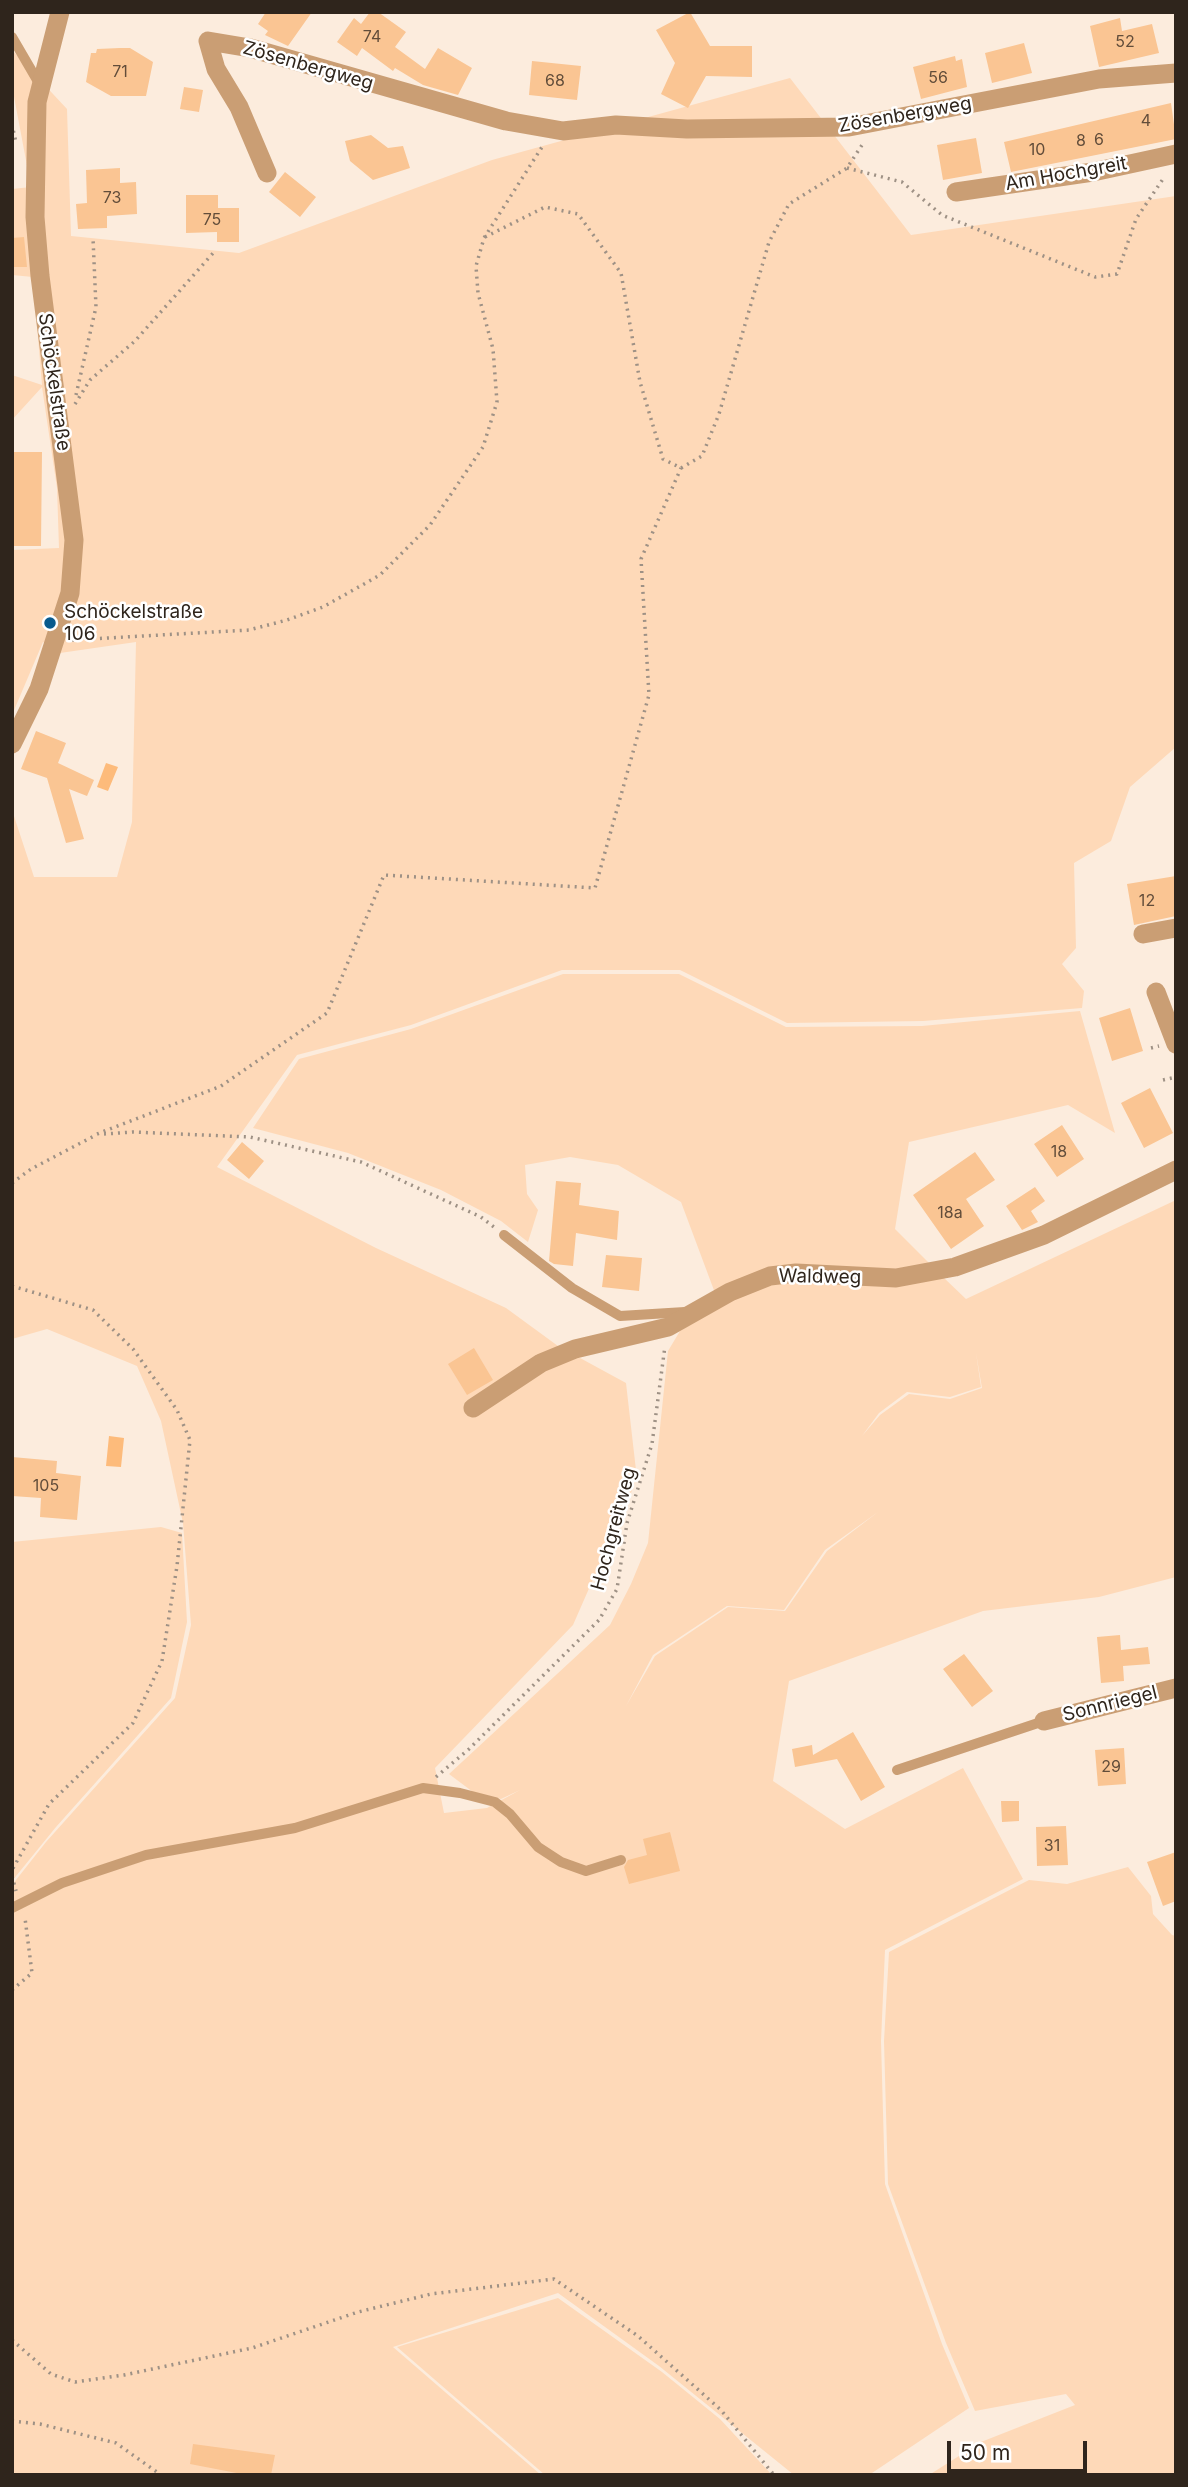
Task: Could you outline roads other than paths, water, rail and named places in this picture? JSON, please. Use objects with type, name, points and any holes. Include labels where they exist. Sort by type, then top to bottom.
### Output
[{"type":"street","name":"Schöckelstraße","points":[[12,744],[38,689],[70,593],[74,540],[40,276],[35,217],[37,102],[60,12]]},
{"type":"street","name":"Zösenbergweg","points":[[267,173],[239,107],[216,69],[208,41],[250,48],[430,101],[563,131],[616,125],[687,129],[849,127],[1099,79],[1176,73]]},
{"type":"street","name":"Am Hochgreit","points":[[956,192],[1172,162]]},
{"type":"street","points":[[1143,934],[1176,928]]},
{"type":"street","points":[[1156,992],[1176,1044]]},
{"type":"street","name":"Waldweg","points":[[473,1408],[541,1363],[575,1349],[641,1336],[668,1327],[730,1292],[770,1276],[796,1273],[896,1278],[955,1267],[1044,1235],[1176,1170]]},
{"type":"street","name":"Sonnriegel","points":[[1044,1721],[1176,1688]]},
{"type":"lane","points":[[12,37],[41,87]]},
{"type":"lane","points":[[504,1235],[572,1288],[620,1316],[693,1312]]},
{"type":"lane","points":[[897,1770],[1044,1721]]},
{"type":"lane","points":[[17,1905],[61,1883],[146,1855],[295,1828],[423,1788],[460,1793],[495,1802],[510,1814],[538,1847],[561,1862],[586,1871],[621,1860]]},
{"type":"place","name":"Schöckelstraße 106","points":[[50,623]]}]
